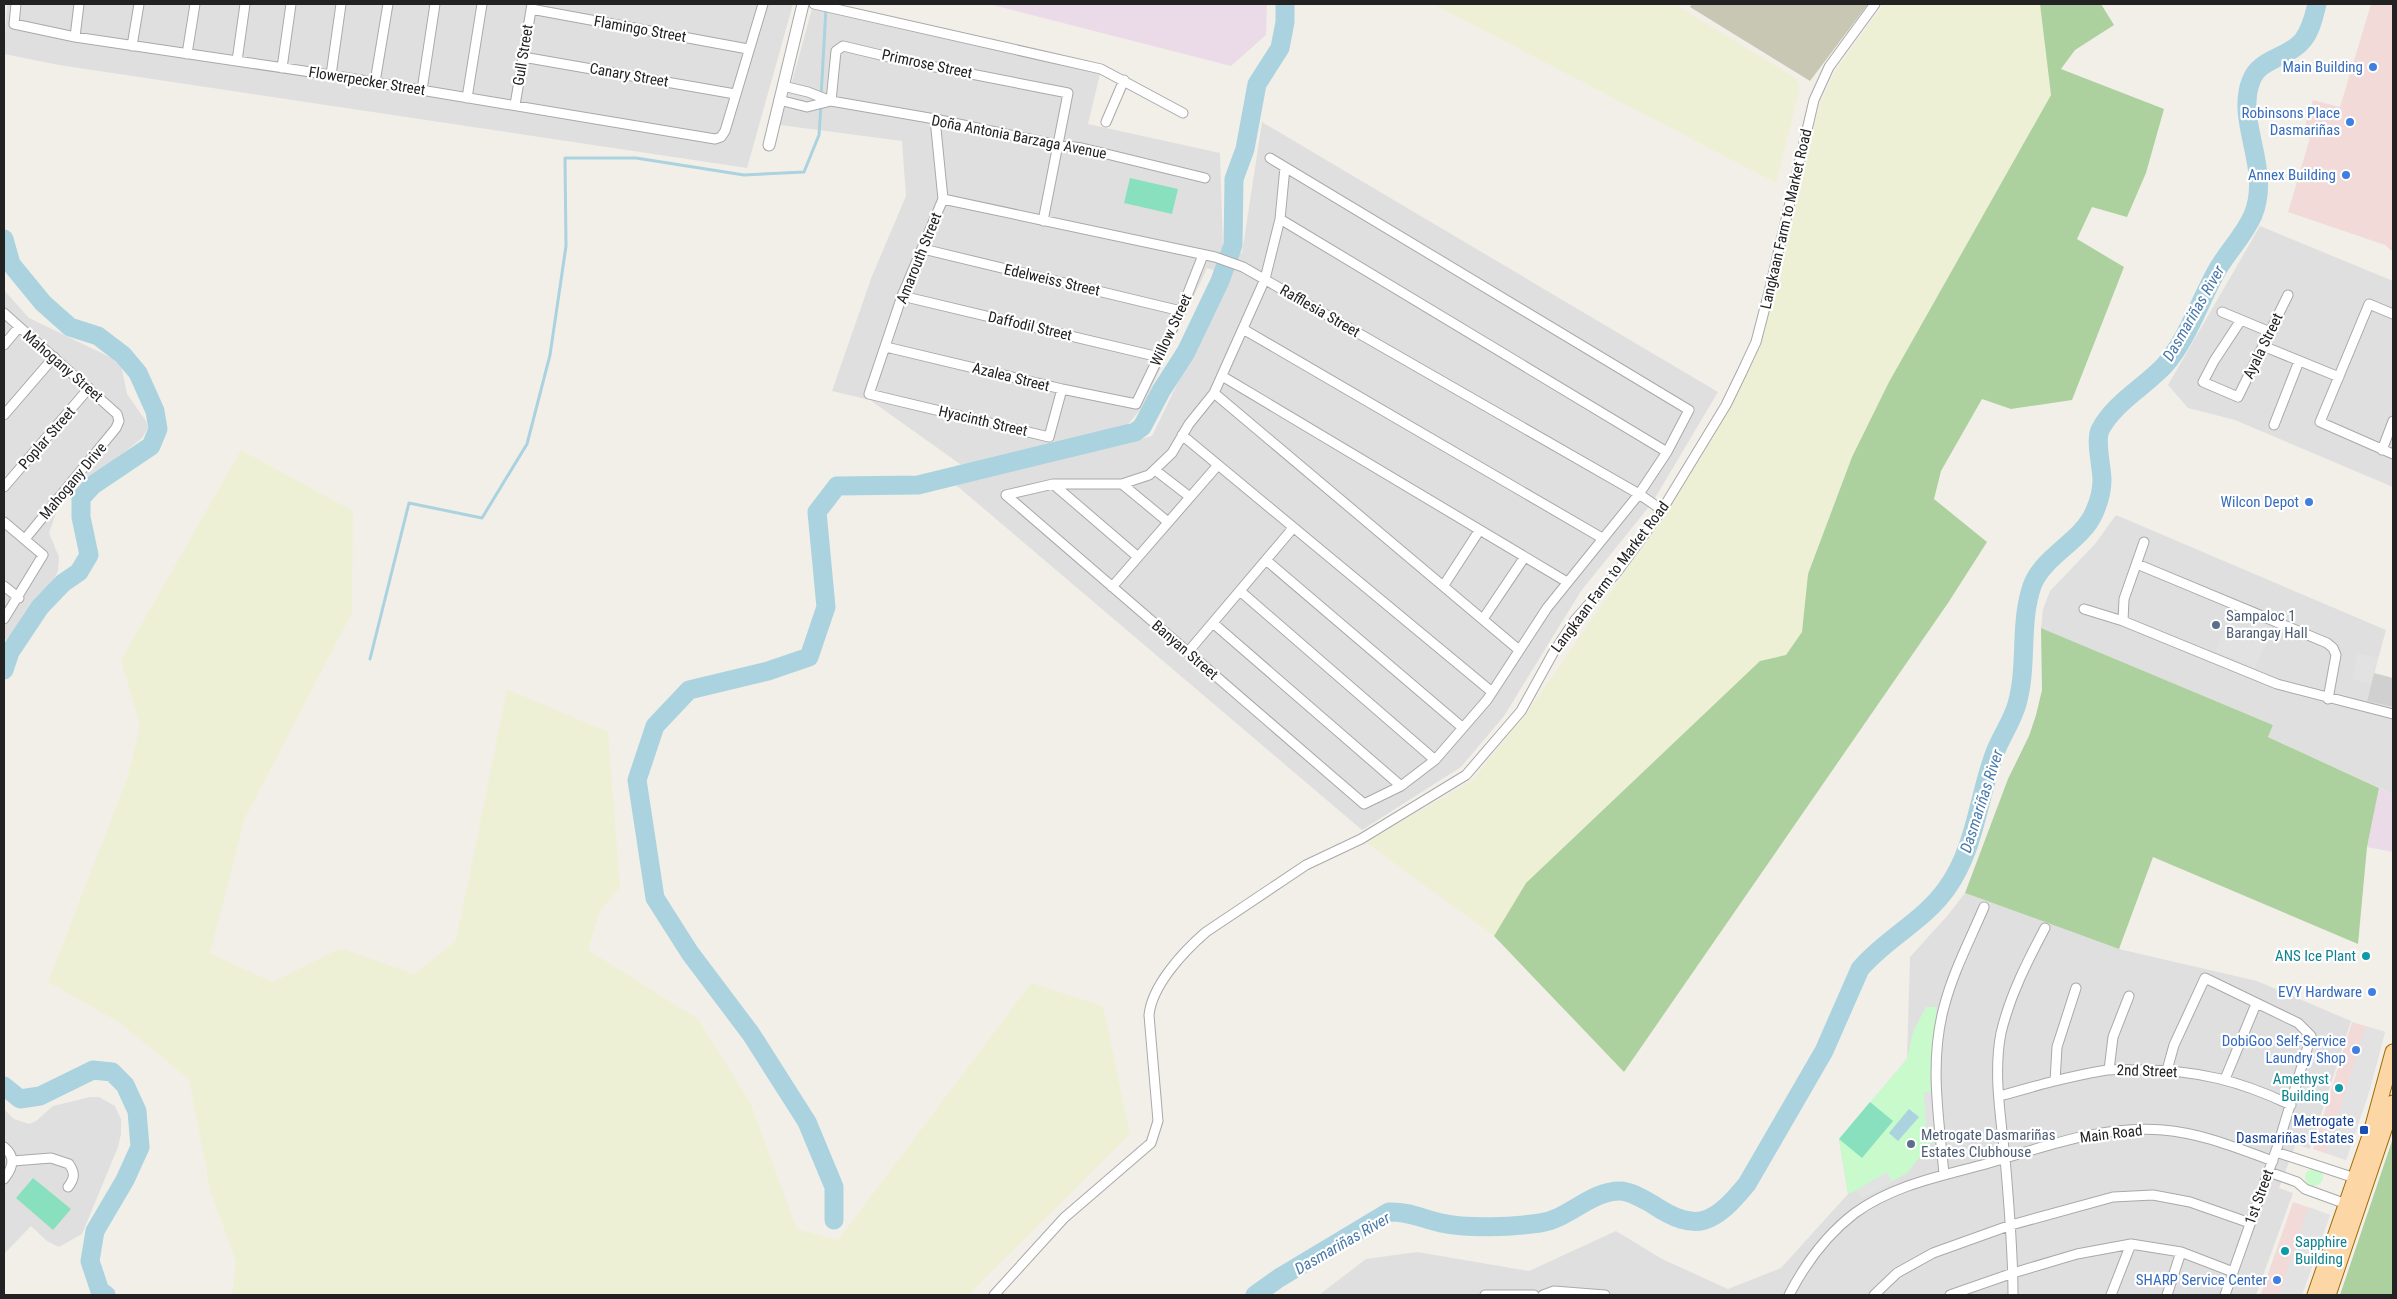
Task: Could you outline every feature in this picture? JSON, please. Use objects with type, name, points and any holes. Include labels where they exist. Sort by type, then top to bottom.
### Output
[{"type":"main road","points":[[2362,1180],[2393,1052]]},
{"type":"main road","points":[[2328,1295],[2353,1206],[2393,1103]]},
{"type":"main road","points":[[2315,1295],[2353,1206]]},
{"type":"street","name":"Flowerpecker Street","points":[[16,4],[13,22],[75,37],[375,82],[715,139],[721,137],[725,131],[735,94]]},
{"type":"street","points":[[75,37],[80,4]]},
{"type":"street","points":[[132,46],[139,4]]},
{"type":"street","points":[[187,54],[195,4]]},
{"type":"street","points":[[237,61],[245,4]]},
{"type":"street","points":[[282,68],[292,4]]},
{"type":"street","points":[[331,75],[341,4]]},
{"type":"street","points":[[375,82],[388,4]]},
{"type":"street","points":[[422,90],[436,4]]},
{"type":"street","points":[[467,98],[482,4]]},
{"type":"street","points":[[735,94],[763,4]]},
{"type":"street","points":[[769,144],[803,4]]},
{"type":"street","points":[[814,4],[1095,68],[1124,80],[1183,113]]},
{"type":"street","name":"Langkaan Farm to Market Road","points":[[994,1295],[1064,1218],[1151,1143],[1158,1121],[1149,1014],[1150,1004],[1155,992],[1193,944],[1206,932],[1306,865],[1361,839],[1466,775],[1521,711],[1552,653],[1575,620],[1617,572],[1662,510],[1726,404],[1753,348],[1770,292],[1814,100],[1829,67],[1876,4]]},
{"type":"street","name":"Flamingo Street","points":[[531,6],[748,49]]},
{"type":"street","name":"Gull Street","points":[[515,105],[531,6]]},
{"type":"street","name":"Primrose Street","points":[[831,101],[834,58],[836,51],[843,46],[910,62],[1068,93],[1058,146]]},
{"type":"street","name":"Canary Street","points":[[523,57],[735,94]]},
{"type":"street","points":[[1106,122],[1124,80]]},
{"type":"street","name":"Doña Antonia Barzaga Avenue","points":[[783,86],[808,92],[831,101],[935,119],[1058,146],[1082,148],[1205,178]]},
{"type":"street","name":"Doña Antonia Barzaga Avenue","points":[[779,100],[807,107],[831,101]]},
{"type":"street","name":"Amarouth Street","points":[[869,394],[902,296],[923,250],[943,198],[935,119]]},
{"type":"street","points":[[1042,221],[1058,146]]},
{"type":"street","points":[[1213,623],[1400,786],[1435,760],[1492,692],[1567,582],[1639,494],[1666,452],[1689,410],[1270,158]]},
{"type":"street","points":[[1053,484],[1122,484],[1134,481],[1155,470],[1172,453],[1182,435],[1214,393],[1265,279],[1280,220],[1285,167]]},
{"type":"street","name":"Rafflesia Street","points":[[943,198],[1215,257],[1243,267],[1639,494],[1662,510]]},
{"type":"street","points":[[1280,220],[1666,452]]},
{"type":"street","name":"Edelweiss Street","points":[[923,250],[1181,311]]},
{"type":"street","name":"Willow Street","points":[[1136,404],[1181,311],[1204,255]]},
{"type":"street","name":"Ayala Street","points":[[2241,320],[2214,361],[2203,382],[2238,397],[2288,295]]},
{"type":"street","name":"Daffodil Street","points":[[902,296],[1159,357]]},
{"type":"street","points":[[2393,314],[2369,304],[2320,422],[2393,454]]},
{"type":"street","points":[[2222,312],[2270,332]]},
{"type":"street","name":"Mahogany Street","points":[[4,314],[117,414],[119,421]]},
{"type":"street","points":[[4,345],[19,327]]},
{"type":"street","points":[[1243,329],[1602,538]]},
{"type":"street","name":"Azalea Street","points":[[886,346],[1062,389],[1136,404]]},
{"type":"street","points":[[2263,346],[2339,378]]},
{"type":"street","points":[[4,415],[54,357]]},
{"type":"street","points":[[2274,425],[2299,361]]},
{"type":"street","points":[[1222,376],[1567,582]]},
{"type":"street","name":"Poplar Street","points":[[4,487],[89,388]]},
{"type":"street","name":"Hyacinth Street","points":[[869,394],[1049,437],[1062,389]]},
{"type":"street","points":[[1214,393],[1519,650]]},
{"type":"street","name":"Mahogany Drive","points":[[25,539],[116,428],[119,421]]},
{"type":"street","points":[[2382,450],[2393,421]]},
{"type":"street","points":[[1182,435],[1492,692]]},
{"type":"street","points":[[1112,587],[1218,465]]},
{"type":"street","points":[[1155,470],[1190,497]]},
{"type":"street","points":[[1053,484],[1138,557]]},
{"type":"street","name":"Banyan Street","points":[[1053,484],[1006,496],[1364,804],[1400,786]]},
{"type":"street","points":[[1122,484],[1168,522]]},
{"type":"street","points":[[4,522],[43,555],[4,620]]},
{"type":"street","points":[[1188,652],[1293,528]]},
{"type":"street","points":[[1444,585],[1479,530]]},
{"type":"street","points":[[2123,622],[2124,599],[2144,542]]},
{"type":"street","points":[[1483,619],[1524,558]]},
{"type":"street","points":[[1266,560],[1463,728]]},
{"type":"street","points":[[2136,564],[2327,643],[2333,648],[2336,655],[2328,699]]},
{"type":"street","points":[[4,586],[18,598]]},
{"type":"street","points":[[1240,591],[1435,760]]},
{"type":"street","points":[[2084,609],[2123,622],[2277,684],[2328,699],[2393,714]]},
{"type":"street","points":[[1944,1174],[1936,1092],[1938,1033],[1950,987],[1984,907]]},
{"type":"street","points":[[2013,1295],[2011,1225],[1998,1055],[2006,1014],[2019,976],[2045,928]]},
{"type":"street","points":[[2167,1070],[2174,1045],[2205,978],[2256,1004],[2225,1078]]},
{"type":"street","points":[[2055,1081],[2057,1047],[2076,988]]},
{"type":"street","points":[[2109,1070],[2113,1037],[2129,996]]},
{"type":"street","name":"1st Street","points":[[2225,1295],[2273,1161],[2311,1042],[2308,1030],[2298,1023],[2256,1004]]},
{"type":"street","name":"2nd Street","points":[[2000,1096],[2055,1081],[2109,1070],[2167,1070],[2225,1078],[2257,1089],[2291,1105]]},
{"type":"street","name":"Main Road","points":[[1789,1295],[1815,1252],[1855,1214],[1893,1191],[1944,1174],[2089,1134],[2136,1129],[2164,1130],[2188,1134],[2273,1161]]},
{"type":"street","points":[[4,1147],[10,1152],[13,1161],[11,1169],[4,1179]]},
{"type":"street","points":[[2276,1152],[2362,1180]]},
{"type":"street","points":[[13,1161],[50,1158],[69,1164],[74,1173],[73,1181],[68,1187]]},
{"type":"street","points":[[2269,1172],[2297,1182],[2305,1189],[2353,1206]]},
{"type":"street","points":[[1874,1295],[1897,1273],[1933,1253],[2011,1225],[2112,1197],[2153,1195],[2190,1202],[2250,1223]]},
{"type":"street","points":[[1950,1295],[2013,1272],[2077,1254],[2131,1244],[2181,1252],[2233,1272]]},
{"type":"street","points":[[2111,1295],[2131,1244]]},
{"type":"street","points":[[2167,1295],[2181,1252]]},
{"type":"street","points":[[1543,1295],[1554,1291],[1604,1295]]},
{"type":"street","points":[[1485,1295],[1534,1295]]},
{"type":"shaded area","points":[[7,4],[793,4],[747,168],[59,65],[4,54]]},
{"type":"shaded area","points":[[989,4],[1267,4],[1266,35],[1231,66]]},
{"type":"shaded area","points":[[1433,4],[1675,4],[1797,79],[1800,89],[1776,183]]},
{"type":"shaded area","points":[[1692,4],[1868,4],[1810,81],[1690,7]]},
{"type":"shaded area","points":[[1884,4],[2040,4],[2051,95],[1889,382],[1808,574],[1802,632],[1786,655],[1760,661],[1526,883],[1494,936],[1365,842],[1472,781],[1538,697],[1660,521],[1710,439],[1750,366],[1768,310],[1780,247],[1821,101],[1835,71]]},
{"type":"shaded area","name":"Robinsons Place Dasmariñas","points":[[2371,4],[2393,4],[2393,252],[2385,245],[2288,212],[2310,138],[2302,135],[2313,100],[2340,107]]},
{"type":"shaded area","points":[[812,9],[1100,74],[1088,124],[1220,153],[1223,249],[1242,253],[1262,122],[1718,392],[1652,503],[1581,591],[1504,716],[1461,767],[1362,830],[956,485],[1152,436],[1230,275],[1207,268],[1143,406],[1127,426],[967,469],[870,400],[832,391],[872,276],[906,196],[902,141],[780,125]]},
{"type":"shaded area","points":[[2260,226],[2393,281],[2393,487],[2235,420],[2188,408],[2168,385]]},
{"type":"shaded area","points":[[4,290],[29,318],[121,364],[127,394],[146,421],[148,428],[142,438],[70,496],[57,510],[49,533],[59,557],[58,571],[51,586],[4,642]]},
{"type":"shaded area","points":[[241,450],[353,511],[352,613],[245,818],[210,953],[273,982],[341,948],[414,974],[456,941],[507,689],[608,732],[620,887],[600,911],[588,950],[698,1019],[750,1102],[797,1229],[838,1240],[1031,983],[1103,1006],[1130,1134],[968,1295],[232,1295],[236,1262],[210,1189],[189,1079],[117,1021],[48,982],[128,776],[140,725],[121,660]]},
{"type":"shaded area","points":[[2116,515],[2386,630],[2367,700],[2393,707],[2393,794],[2268,737],[2273,725],[2041,628],[2043,609],[2050,591],[2095,544]]},
{"type":"shaded area","points":[[2252,619],[2273,628],[2255,668],[2216,651],[2228,622],[2247,630]]},
{"type":"shaded area","points":[[2358,653],[2378,658],[2371,684],[2352,679]]},
{"type":"shaded area","points":[[2374,673],[2393,678],[2393,707],[2367,701]]},
{"type":"shaded area","points":[[2379,788],[2393,794],[2393,852],[2367,847]]},
{"type":"shaded area","name":"Metrogate Dasmariñas Estates","points":[[1965,893],[2119,949],[2257,981],[2351,1021],[2310,1149],[2296,1144],[2279,1188],[2293,1193],[2256,1295],[1319,1295],[1366,1259],[1417,1252],[1529,1271],[1616,1231],[1662,1259],[1728,1289],[1781,1268],[1848,1194],[1839,1139],[1907,1059],[1910,957]]},
{"type":"shaded area","points":[[2352,1022],[2385,1032],[2369,1092],[2346,1160],[2313,1149]]},
{"type":"shaded area","points":[[2366,1026],[2385,1032],[2369,1092],[2346,1160],[2326,1153]]},
{"type":"shaded area","points":[[1924,1092],[1932,1092],[1934,1130],[1926,1131]]},
{"type":"shaded area","points":[[90,1097],[99,1097],[115,1106],[121,1119],[121,1134],[118,1147],[82,1234],[59,1247],[47,1241],[31,1226],[4,1254],[4,1109],[14,1119],[29,1124],[36,1121],[53,1106]]},
{"type":"shaded area","points":[[1887,1172],[1892,1181],[1862,1198],[1857,1190]]},
{"type":"shaded area","points":[[2293,1202],[2330,1215],[2302,1295],[2261,1294]]},
{"type":"shaded area","points":[[2309,1207],[2330,1215],[2302,1295],[2279,1295]]},
{"type":"green space","points":[[2040,4],[2101,4],[2114,25],[2075,50],[2061,69],[2164,109],[2146,173],[2127,217],[2092,207],[2077,239],[2124,267],[2072,400],[2011,409],[1982,399],[1941,471],[1934,499],[1987,542],[1948,603],[1624,1072],[1494,936],[1526,883],[1760,661],[1786,655],[1802,632],[1808,574],[1852,457],[1889,382],[2051,95]]},
{"type":"green space","points":[[1130,178],[1178,189],[1172,214],[1124,203]]},
{"type":"green space","points":[[2041,628],[2273,725],[2268,737],[2379,788],[2367,847],[2358,944],[2153,857],[2119,949],[1965,893],[2008,779],[2029,736],[2036,715],[2042,690]]},
{"type":"green space","points":[[1926,1007],[1937,1007],[1930,1078],[1935,1138],[1907,1173],[1862,1198],[1857,1190],[1848,1194],[1839,1139],[1907,1059],[1913,1032]]},
{"type":"green space","points":[[1870,1102],[1893,1121],[1862,1158],[1839,1139]]},
{"type":"green space","points":[[2393,1138],[2393,1295],[2340,1295]]},
{"type":"green space","points":[[2310,1168],[2318,1168],[2323,1173],[2321,1184],[2310,1186],[2305,1181],[2305,1173]]},
{"type":"green space","points":[[33,1178],[71,1209],[53,1230],[16,1198]]},
{"type":"water","points":[[1909,1109],[1919,1117],[1898,1141],[1889,1133]]},
{"type":"waterway","points":[[834,1220],[834,1187],[807,1122],[751,1034],[690,953],[655,898],[637,780],[655,726],[689,690],[768,671],[809,657],[826,607],[817,512],[837,486],[918,485],[1135,432],[1142,427],[1161,391],[1186,352],[1220,281],[1233,245],[1234,179],[1245,149],[1257,84],[1280,48],[1285,22],[1285,4]]},
{"type":"waterway","name":"Dasmariñas River","points":[[1255,1295],[1279,1278],[1389,1212],[1409,1214],[1452,1225],[1477,1227],[1516,1226],[1551,1220],[1599,1195],[1620,1191],[1628,1192],[1681,1219],[1693,1221],[1704,1220],[1714,1216],[1725,1208],[1747,1184],[1824,1051],[1860,969],[1881,948],[1938,900],[1964,857],[1994,755],[2017,704],[2022,674],[2024,630],[2032,586],[2044,566],[2080,532],[2094,513],[2100,497],[2102,484],[2098,441],[2100,430],[2113,412],[2156,374],[2172,356],[2186,333],[2216,272],[2253,215],[2258,197],[2258,180],[2247,113],[2247,97],[2251,81],[2261,67],[2290,51],[2303,40],[2310,27],[2317,4]]},
{"type":"waterway","points":[[821,97],[826,8]]},
{"type":"waterway","points":[[370,659],[409,503],[482,518],[527,444],[550,355],[566,246],[565,158],[636,158],[744,175],[804,172],[819,135],[821,105]]},
{"type":"waterway","points":[[4,239],[11,264],[43,303],[70,327],[98,336],[123,355],[138,373],[155,411],[158,429],[151,446],[93,485],[81,498],[81,517],[89,555],[79,572],[63,583],[40,607],[10,652],[4,670]]},
{"type":"waterway","points":[[4,1086],[20,1099],[40,1096],[93,1070],[112,1072],[125,1085],[137,1111],[140,1147],[125,1180],[95,1231],[90,1261],[100,1291],[106,1295]]},
{"type":"place","name":"Main Building","points":[[2373,67]]},
{"type":"place","name":"Robinsons Place Dasmariñas","points":[[2350,122]]},
{"type":"place","name":"Annex Building","points":[[2346,175]]},
{"type":"place","name":"Wilcon Depot","points":[[2309,502]]},
{"type":"place","name":"Sampaloc 1 Barangay Hall","points":[[2216,625]]},
{"type":"place","name":"ANS Ice Plant","points":[[2366,956]]},
{"type":"place","name":"EVY Hardware","points":[[2372,992]]},
{"type":"place","name":"DobiGoo Self-Service Laundry Shop","points":[[2356,1050]]},
{"type":"place","name":"Amethyst Building","points":[[2339,1088]]},
{"type":"place","name":"Metrogate Dasmariñas Estates","points":[[2364,1130]]},
{"type":"place","name":"Metrogate Dasmariñas Estates Clubhouse","points":[[1911,1144]]},
{"type":"place","name":"Sapphire Building","points":[[2285,1251]]},
{"type":"place","name":"SHARP Service Center","points":[[2277,1280]]}]
